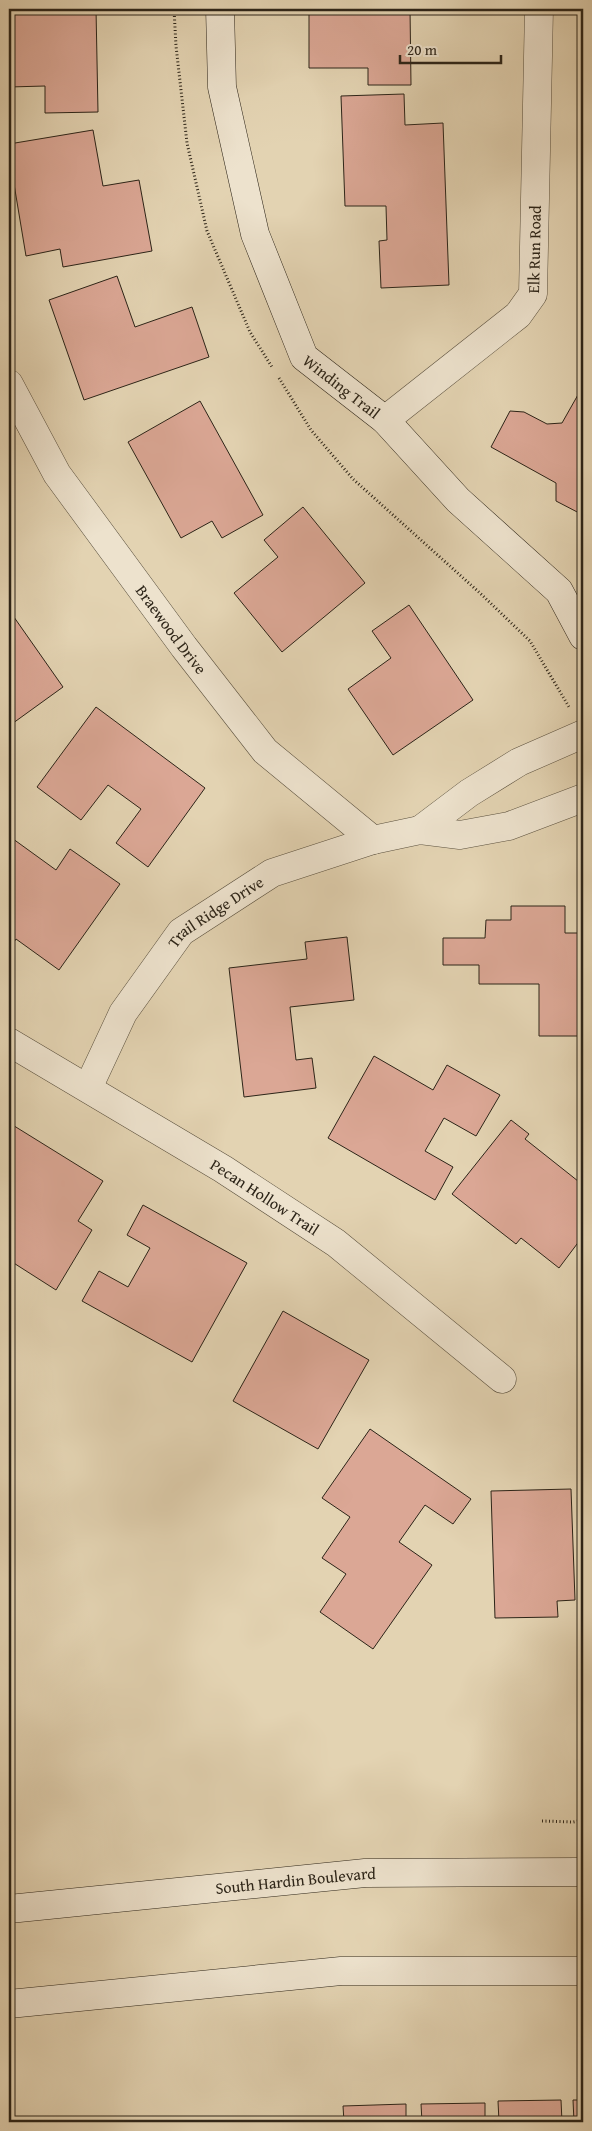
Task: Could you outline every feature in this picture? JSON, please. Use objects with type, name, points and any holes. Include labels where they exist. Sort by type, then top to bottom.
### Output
[{"type":"street","name":"Winding Trail","points":[[220,9],[222,87],[255,234],[304,357],[385,420],[458,500],[559,591],[583,636]]},
{"type":"street","name":"Elk Run Road","points":[[385,420],[518,315],[533,294],[539,9]]},
{"type":"street","name":"Braewood Drive","points":[[9,384],[57,474],[184,647],[265,751],[373,840]]},
{"type":"street","name":"Trail Ridge Drive","points":[[420,830],[470,793],[519,762],[583,734]]},
{"type":"street","name":"Trail Ridge Drive","points":[[88,1088],[123,1013],[181,932],[272,873],[373,840],[420,830],[460,835],[508,826],[583,798]]},
{"type":"street","name":"Pecan Hollow Trail","points":[[9,1042],[223,1169],[336,1244],[502,1379]]},
{"type":"street","name":"South Hardin Boulevard","points":[[9,1909],[365,1873],[583,1872]]},
{"type":"street","points":[[9,2004],[341,1971],[583,1971]]},
{"type":"path","points":[[542,1821],[573,1822],[583,1820]]},
{"type":"building","points":[[13,9],[96,9],[98,112],[45,113],[45,86],[9,87],[9,43],[14,43]]},
{"type":"building","points":[[309,9],[410,9],[411,85],[368,85],[368,68],[309,68]]},
{"type":"building","points":[[404,94],[405,125],[443,123],[449,285],[381,288],[379,241],[387,240],[386,206],[345,206],[341,96]]},
{"type":"building","points":[[93,130],[103,186],[139,180],[152,251],[63,267],[60,249],[26,256],[9,154],[9,144]]},
{"type":"building","points":[[117,276],[135,327],[192,307],[209,357],[84,400],[49,300]]},
{"type":"building","points":[[579,393],[583,393],[583,515],[556,501],[556,483],[491,447],[510,411],[524,412],[547,424],[562,423]]},
{"type":"building","points":[[200,401],[263,515],[222,538],[212,521],[181,538],[128,442]]},
{"type":"building","points":[[303,507],[365,583],[282,652],[234,593],[278,557],[264,540]]},
{"type":"building","points":[[409,605],[473,700],[393,755],[348,689],[391,658],[372,631]]},
{"type":"building","points":[[9,610],[63,687],[9,726]]},
{"type":"building","points":[[96,707],[205,788],[148,867],[116,843],[141,809],[108,785],[81,820],[37,787]]},
{"type":"building","points":[[9,836],[56,870],[70,849],[120,884],[59,970],[16,939],[9,950]]},
{"type":"building","points":[[511,906],[565,906],[565,933],[583,933],[583,1036],[539,1036],[539,984],[479,984],[479,965],[443,965],[443,938],[485,938],[486,920],[511,920]]},
{"type":"building","points":[[347,937],[354,1000],[290,1007],[296,1060],[312,1058],[316,1088],[244,1097],[229,968],[307,959],[305,942]]},
{"type":"building","points":[[374,1056],[433,1090],[447,1065],[500,1095],[476,1136],[444,1118],[425,1151],[453,1167],[435,1200],[328,1138]]},
{"type":"building","points":[[511,1120],[529,1134],[525,1139],[583,1185],[583,1236],[559,1268],[521,1238],[516,1244],[452,1194]]},
{"type":"building","points":[[11,1124],[103,1181],[78,1221],[92,1230],[56,1290],[9,1260],[9,1245],[11,1242],[9,1240],[9,1127]]},
{"type":"building","points":[[143,1205],[247,1263],[192,1362],[82,1301],[99,1271],[128,1287],[150,1248],[127,1235]]},
{"type":"building","points":[[283,1311],[369,1360],[318,1449],[233,1401]]},
{"type":"building","points":[[370,1429],[471,1499],[453,1524],[425,1505],[399,1542],[432,1565],[373,1649],[320,1612],[346,1574],[322,1558],[350,1517],[322,1498]]},
{"type":"building","points":[[571,1489],[575,1600],[557,1601],[558,1617],[495,1618],[491,1491]]},
{"type":"building","points":[[561,2100],[562,2122],[499,2122],[498,2101]]},
{"type":"building","points":[[573,2100],[583,2100],[583,2122],[574,2122]]},
{"type":"building","points":[[485,2103],[485,2122],[422,2122],[421,2104]]},
{"type":"building","points":[[406,2104],[406,2122],[344,2122],[343,2106]]}]
